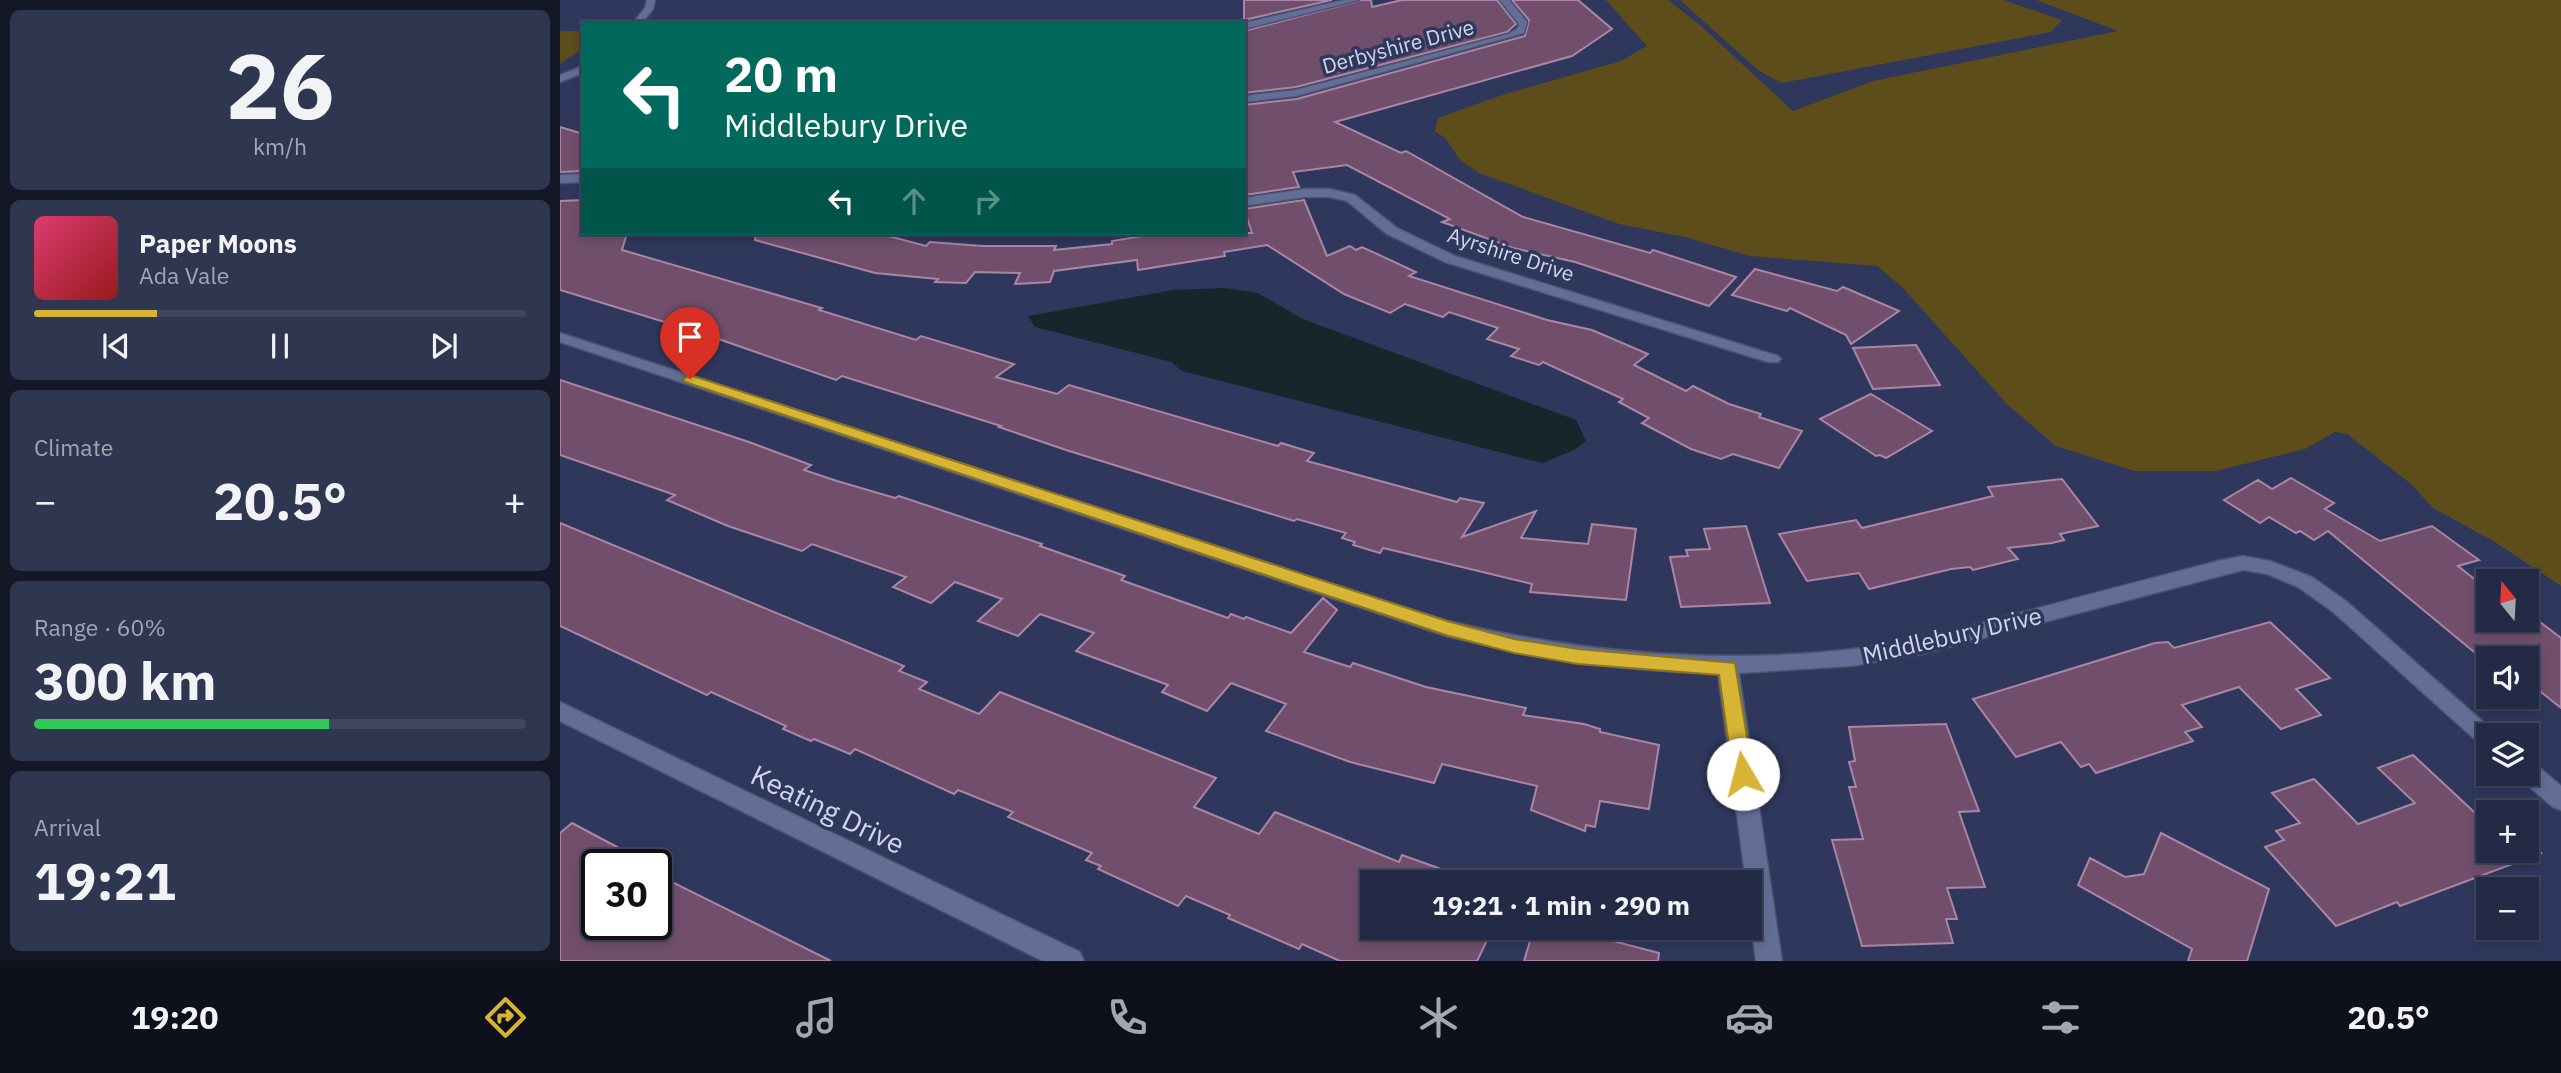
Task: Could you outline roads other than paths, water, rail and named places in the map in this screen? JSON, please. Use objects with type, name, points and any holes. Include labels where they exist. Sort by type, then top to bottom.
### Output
[{"type":"street","points":[[639,21],[649,9],[651,0]]},
{"type":"street","points":[[1246,26],[1354,0]]},
{"type":"street","name":"Derbyshire Drive","points":[[1246,99],[1296,93],[1511,36],[1521,31],[1524,24],[1504,0]]},
{"type":"street","points":[[560,79],[581,70]]},
{"type":"street","points":[[560,179],[581,178]]},
{"type":"street","name":"Ayrshire Drive","points":[[1246,202],[1305,193],[1331,193],[1352,198],[1392,231],[1450,259],[1773,359]]},
{"type":"street","name":"Middlebury Drive","points":[[560,337],[1446,628],[1514,646],[1578,657],[1728,668],[1820,663],[1912,649],[2242,564],[2270,568],[2305,582],[2339,606],[2476,726]]},
{"type":"street","points":[[1728,668],[1769,961]]},
{"type":"street","name":"Keating Drive","points":[[560,711],[1070,961]]},
{"type":"street","points":[[2539,781],[2561,800]]}]
